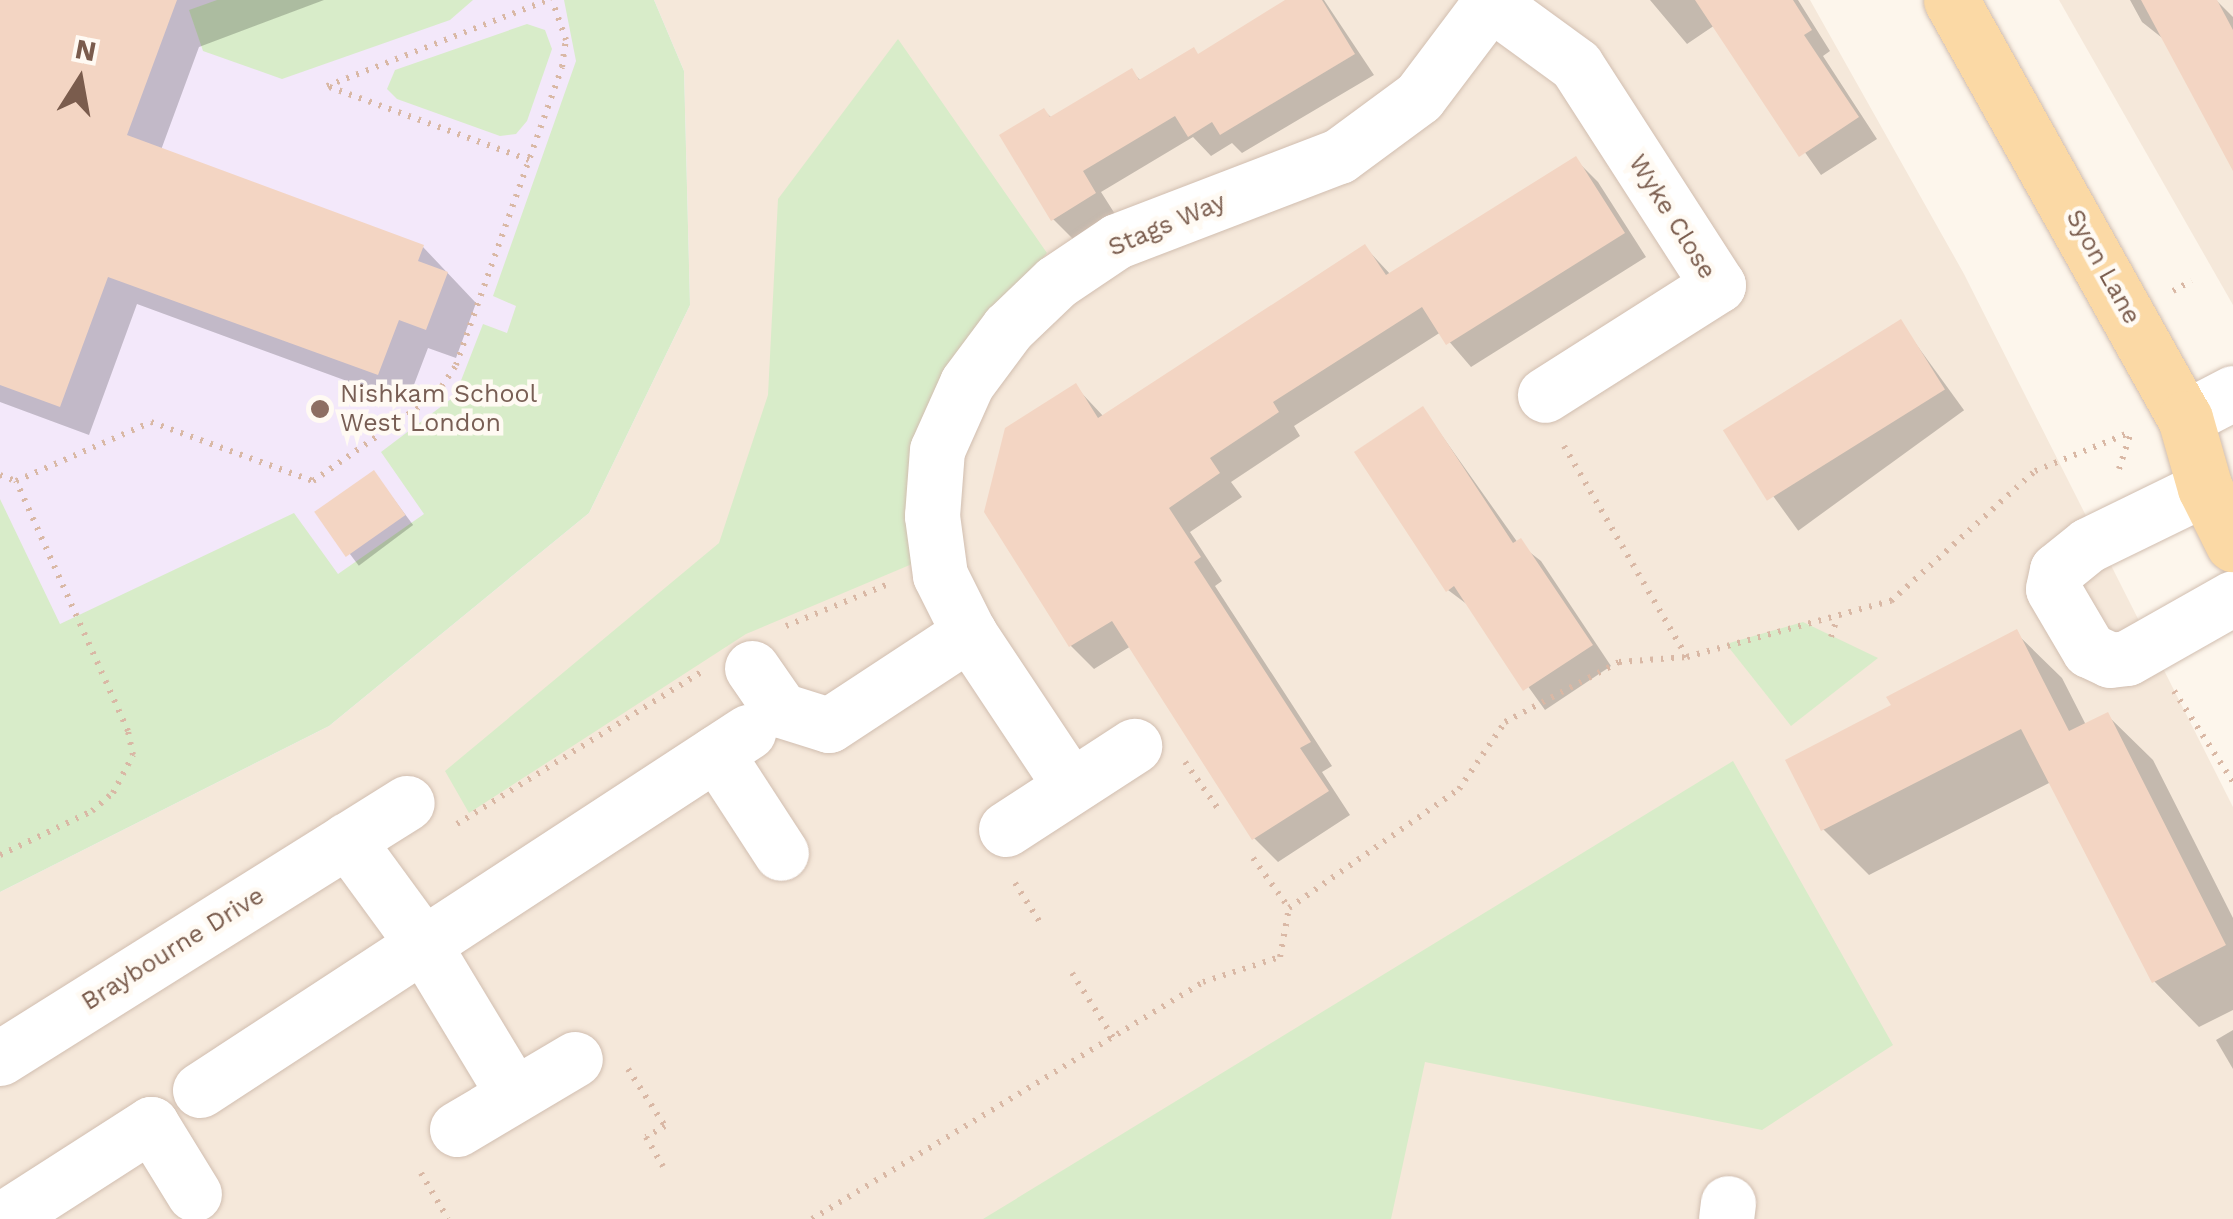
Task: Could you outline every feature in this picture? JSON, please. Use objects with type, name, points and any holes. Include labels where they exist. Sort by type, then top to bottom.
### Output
[{"type":"main road","name":"Syon Lane","points":[[1952,0],[2185,418],[2205,488],[2233,544]]},
{"type":"street","name":"Wyke Close","points":[[1492,2],[1576,65],[1718,285],[1545,396]]},
{"type":"street","name":"Stags Way","points":[[1070,786],[969,634],[940,575],[932,516],[937,450],[967,383],[1008,328],[1056,282],[1116,240],[1339,156],[1420,97],[1492,2]]},
{"type":"street","points":[[2185,418],[2233,393]]},
{"type":"street","points":[[2205,488],[2088,544],[2057,570],[2053,590],[2089,650],[2110,660],[2126,658],[2233,598]]},
{"type":"street","points":[[741,658],[781,710],[829,725],[969,634]]},
{"type":"street","points":[[200,1090],[732,742],[781,854]]},
{"type":"street","points":[[1006,829],[1134,746]]},
{"type":"street","name":"Braybourne Drive","points":[[0,1058],[347,840],[429,815]]},
{"type":"street","points":[[347,840],[423,944],[513,1093]]},
{"type":"street","points":[[457,1130],[575,1059]]},
{"type":"street","points":[[3,1219],[151,1124],[194,1194]]},
{"type":"path","points":[[0,475],[16,481],[151,422],[313,480],[428,402],[450,378],[529,160],[565,54],[550,0],[327,86],[529,160]]},
{"type":"path","points":[[1545,396],[1538,406],[1686,657]]},
{"type":"path","points":[[1288,908],[1460,788],[1504,722],[1619,662],[1686,657],[1892,602],[2035,471],[2131,432],[2123,417]]},
{"type":"path","points":[[0,856],[92,811],[112,793],[132,754],[128,731],[16,481]]},
{"type":"path","points":[[429,815],[902,578],[940,575]]},
{"type":"path","points":[[1831,637],[1838,618]]},
{"type":"path","points":[[812,1219],[1203,982],[1280,957],[1288,908],[1253,858]]},
{"type":"path","points":[[1072,972],[1114,1039]]},
{"type":"path","points":[[575,1059],[606,1036],[665,1126],[646,1137],[663,1166]]},
{"type":"shaded area","name":"Nishkam School West London","points":[[0,0],[654,0],[684,71],[690,305],[589,513],[329,726],[0,892]]},
{"type":"shaded area","points":[[654,0],[1810,0],[1964,274],[2233,807],[2233,1219],[0,1219],[0,892],[329,726],[589,513],[690,305],[684,71]]},
{"type":"shaded area","points":[[2059,0],[2233,0],[2233,305]]},
{"type":"green space","points":[[217,0],[473,0],[450,20],[282,79],[203,51],[189,10]]},
{"type":"green space","points":[[564,0],[654,0],[684,71],[690,305],[589,513],[329,726],[0,892],[0,499],[60,624],[294,513],[338,574],[424,514],[381,452],[455,396],[483,324],[507,333],[516,306],[493,296],[576,61]]},
{"type":"green space","points":[[527,24],[545,30],[552,49],[527,121],[516,134],[500,136],[397,99],[387,89],[395,70]]},
{"type":"green space","points":[[898,39],[1047,253],[966,349],[924,559],[746,634],[469,813],[445,771],[719,543],[768,395],[778,199]]},
{"type":"green space","points":[[1803,622],[1878,658],[1791,726],[1726,644]]},
{"type":"green space","points":[[1733,761],[1893,1045],[1762,1130],[1425,1062],[1391,1219],[983,1219]]},
{"type":"building","points":[[0,0],[177,0],[127,135],[424,245],[418,261],[448,272],[426,330],[399,320],[378,375],[108,277],[60,407],[0,385]]},
{"type":"building","points":[[1285,0],[1322,0],[1355,54],[1220,135],[1212,122],[1188,137],[1175,116],[1083,171],[1096,193],[1051,221],[999,135],[1044,108],[1050,117],[1132,68],[1139,80],[1194,47],[1198,54]]},
{"type":"building","points":[[1695,0],[1793,0],[1812,30],[1804,35],[1859,117],[1799,157]]},
{"type":"building","points":[[2141,0],[2217,0],[2233,30],[2233,171]]},
{"type":"building","points":[[1576,156],[1625,233],[1446,345],[1422,307],[1273,402],[1279,412],[1210,458],[1220,473],[1169,508],[1201,557],[1194,562],[1311,742],[1300,748],[1329,791],[1252,840],[1112,621],[1069,647],[984,512],[1005,428],[1076,383],[1098,418],[1365,244],[1386,275]]},
{"type":"building","points":[[1901,319],[1945,389],[1767,501],[1723,430]]},
{"type":"building","points":[[1423,406],[1513,543],[1521,538],[1593,645],[1523,691],[1454,586],[1446,592],[1354,452]]},
{"type":"building","points":[[374,470],[406,515],[346,557],[314,512]]},
{"type":"building","points":[[2017,629],[2069,731],[2108,712],[2226,945],[2152,983],[2021,729],[1821,831],[1785,760],[1891,705],[1886,697]]},
{"type":"place","name":"Nishkam School West London","points":[[320,409]]}]
